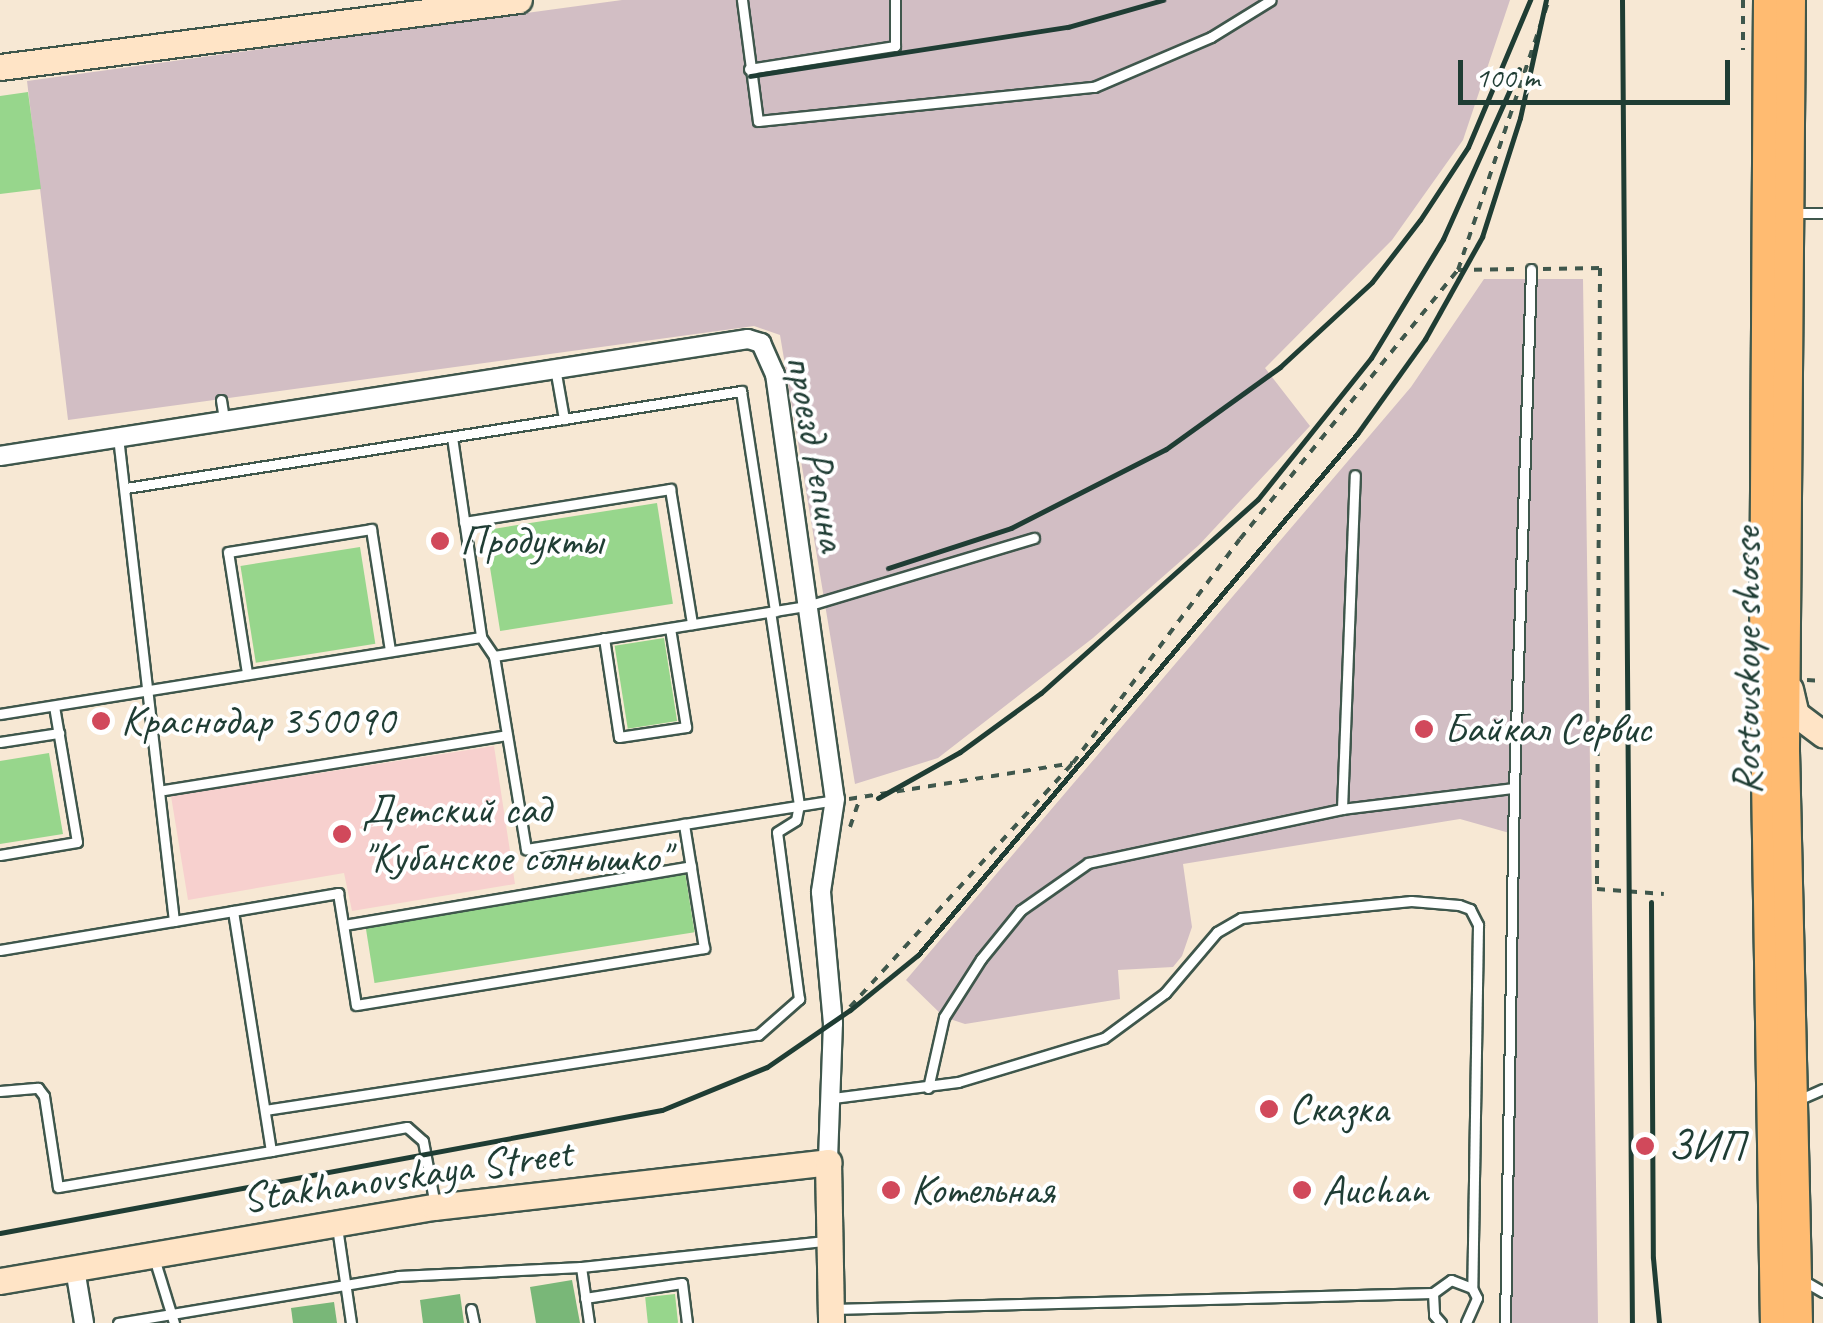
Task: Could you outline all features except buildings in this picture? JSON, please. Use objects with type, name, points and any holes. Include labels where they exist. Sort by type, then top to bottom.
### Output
[{"type":"main road","name":"Rostovskoye shosse","points":[[1768,0],[1775,752],[1775,1323]]},
{"type":"main road","name":"Rostovskoye shosse","points":[[1791,0],[1786,656],[1775,752],[1794,1103],[1798,1323]]},
{"type":"street","points":[[0,67],[519,0]]},
{"type":"street","name":"проезд Репина","points":[[0,456],[748,339],[761,343],[775,374],[835,800],[821,892],[832,1098],[828,1162]]},
{"type":"street","points":[[1786,656],[1796,714],[1823,734]]},
{"type":"street","points":[[1775,752],[1823,746]]},
{"type":"street","points":[[828,1162],[831,1316]]},
{"type":"street","name":"Stakhanovskaya Street","points":[[0,1282],[435,1208],[828,1162]]},
{"type":"street","points":[[75,1269],[84,1323]]},
{"type":"lane","points":[[742,0],[758,122],[1094,87],[1211,36],[1272,0]]},
{"type":"lane","points":[[749,68],[895,46],[895,0]]},
{"type":"lane","points":[[1790,213],[1823,213]]},
{"type":"lane","points":[[1505,1323],[1514,788],[1532,269]]},
{"type":"lane","points":[[555,368],[564,419]]},
{"type":"lane","points":[[126,488],[740,391],[799,805],[796,820],[777,832],[799,999],[758,1035],[265,1110]]},
{"type":"lane","points":[[221,400],[224,420]]},
{"type":"lane","points":[[118,437],[147,688],[164,790],[157,810],[174,921]]},
{"type":"lane","points":[[452,437],[482,637],[494,656],[526,849],[835,800]]},
{"type":"lane","points":[[1342,809],[1355,475]]},
{"type":"lane","points":[[464,522],[670,489],[692,624]]},
{"type":"lane","points":[[247,674],[228,552],[370,530],[390,650]]},
{"type":"lane","points":[[494,656],[807,606],[1034,538]]},
{"type":"lane","points":[[604,638],[619,737],[653,732],[686,726],[670,628]]},
{"type":"lane","points":[[0,714],[482,637]]},
{"type":"lane","points":[[0,855],[77,842],[54,706]]},
{"type":"lane","points":[[0,742],[58,733]]},
{"type":"lane","points":[[164,790],[507,734]]},
{"type":"lane","points":[[928,1088],[944,1017],[981,959],[1022,910],[1088,863],[1342,809],[1514,788]]},
{"type":"lane","points":[[0,950],[338,893],[356,1004],[704,948],[684,824]]},
{"type":"lane","points":[[344,926],[691,866]]},
{"type":"lane","points":[[832,1098],[928,1088],[1104,1038],[1165,993],[1217,932],[1241,918],[1411,901],[1470,909],[1478,925],[1472,1288],[1477,1308],[1466,1323]]},
{"type":"lane","points":[[233,911],[271,1152]]},
{"type":"lane","points":[[0,1091],[38,1088],[44,1096],[58,1187],[407,1128],[423,1141],[435,1208]]},
{"type":"lane","points":[[1794,1103],[1823,1089]]},
{"type":"lane","points":[[336,1224],[351,1323]]},
{"type":"lane","points":[[118,1323],[172,1318],[398,1276],[581,1267],[829,1241]]},
{"type":"lane","points":[[153,1255],[172,1318]]},
{"type":"lane","points":[[581,1267],[589,1323]]},
{"type":"lane","points":[[1797,1276],[1823,1292]]},
{"type":"lane","points":[[831,1316],[1433,1293],[1451,1280],[1472,1288]]},
{"type":"lane","points":[[585,1298],[682,1283],[687,1323]]},
{"type":"lane","points":[[1433,1293],[1431,1304],[1441,1323]]},
{"type":"lane","points":[[471,1309],[474,1323]]},
{"type":"path","points":[[850,1007],[1073,763],[1240,538],[1458,270],[1549,0]]},
{"type":"path","points":[[1458,270],[1600,268],[1597,889],[1664,894]]},
{"type":"path","points":[[1807,680],[1823,680]]},
{"type":"path","points":[[835,800],[1073,763]]},
{"type":"shaded area","points":[[622,0],[1510,0],[1463,140],[1392,240],[1265,368],[1310,426],[1199,545],[1093,638],[938,758],[855,784],[780,335],[754,326],[68,420],[27,81]]},
{"type":"shaded area","points":[[1484,279],[1583,279],[1598,1323],[1508,1323],[1513,834],[1460,819],[1183,864],[1192,927],[1182,956],[1173,967],[1118,970],[1120,999],[965,1024],[944,1017],[906,980],[1411,387]]},
{"type":"shaded area","name":"Детский сад \"Кубанское солнышко\"","points":[[494,746],[515,884],[352,911],[344,873],[188,900],[171,796]]},
{"type":"green space","points":[[28,92],[41,189],[0,194],[0,96]]},
{"type":"green space","points":[[657,503],[673,604],[500,631],[484,530]]},
{"type":"green space","points":[[360,547],[375,644],[256,663],[240,566]]},
{"type":"green space","points":[[664,638],[677,721],[628,729],[615,646]]},
{"type":"green space","points":[[49,753],[63,834],[0,844],[0,761]]},
{"type":"green space","points":[[685,872],[695,932],[375,983],[365,923]]},
{"type":"green space","points":[[572,1280],[580,1323],[536,1323],[530,1287]]},
{"type":"green space","points":[[460,1294],[464,1323],[423,1323],[420,1300]]},
{"type":"green space","points":[[675,1294],[678,1323],[648,1323],[645,1297]]},
{"type":"green space","points":[[334,1302],[337,1323],[293,1323],[291,1308]]},
{"type":"railway","points":[[750,76],[1068,27],[1163,0]]},
{"type":"railway","points":[[888,568],[1011,528],[1166,449],[1280,367],[1372,282],[1420,220],[1468,147],[1530,0]]},
{"type":"railway","points":[[0,1233],[662,1110],[767,1067],[850,1010],[918,955],[1357,434],[1425,339],[1482,237],[1520,118],[1546,0]]},
{"type":"railway","points":[[1622,0],[1632,1323]]},
{"type":"railway","points":[[878,798],[960,752],[1041,693],[1258,499],[1371,358],[1443,239],[1519,69]]},
{"type":"railway","points":[[1651,902],[1653,1258],[1659,1323]]},
{"type":"place","name":"Продукты","points":[[440,541]]},
{"type":"place","name":"Краснодар 350090","points":[[101,721]]},
{"type":"place","name":"Байкал Сервис","points":[[1424,729]]},
{"type":"place","name":"Детский сад \"Кубанское солнышко\"","points":[[342,834]]},
{"type":"place","name":"Сказка","points":[[1269,1109]]},
{"type":"place","name":"ЗИП","points":[[1645,1146]]},
{"type":"place","name":"Котельная","points":[[891,1190]]},
{"type":"place","name":"Auchan","points":[[1302,1190]]}]
